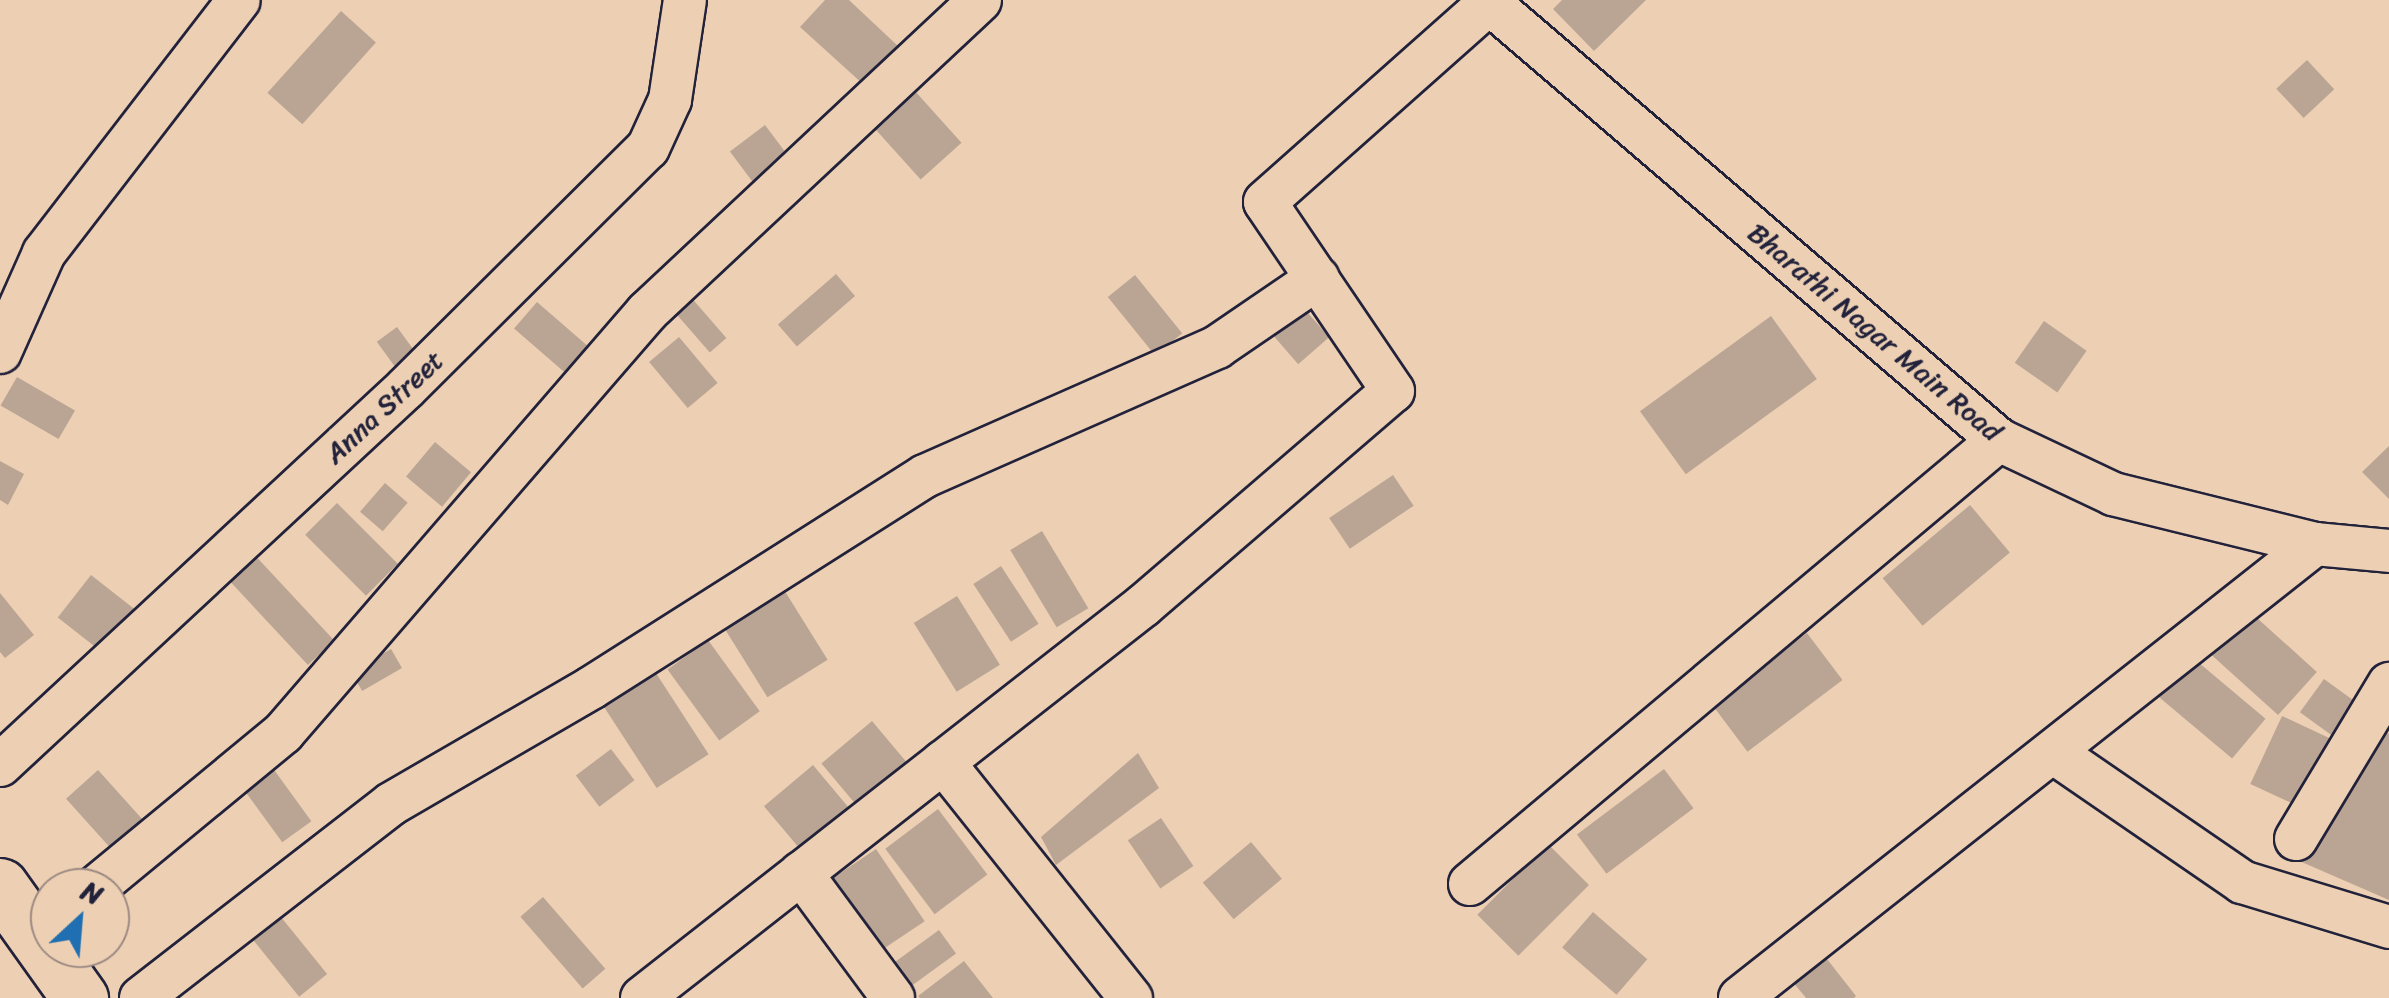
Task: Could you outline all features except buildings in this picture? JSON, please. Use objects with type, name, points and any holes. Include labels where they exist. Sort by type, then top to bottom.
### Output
[{"type":"street","points":[[0,352],[44,254],[238,0]]},
{"type":"street","name":"Anna Street","points":[[0,765],[406,388],[648,148],[670,100],[685,0]]},
{"type":"street","points":[[119,868],[283,732],[647,312],[980,0]]},
{"type":"street","points":[[642,998],[1144,605],[1393,392],[1265,202],[1488,2]]},
{"type":"street","name":"Bharathi Nagar Main Road","points":[[1488,2],[1999,440],[2113,494],[2315,544],[2389,551]]},
{"type":"street","points":[[141,998],[390,804],[590,688],[925,476],[1216,347],[1318,278]]},
{"type":"street","points":[[1470,884],[1999,440]]},
{"type":"street","points":[[1740,998],[2056,754],[2315,544]]},
{"type":"street","points":[[2296,839],[2389,684]]},
{"type":"street","points":[[2056,754],[2242,882],[2389,927]]},
{"type":"street","points":[[944,762],[1131,998]]},
{"type":"street","points":[[801,873],[893,998]]},
{"type":"street","points":[[0,886],[30,917]]},
{"type":"street","points":[[63,968],[80,998]]}]
